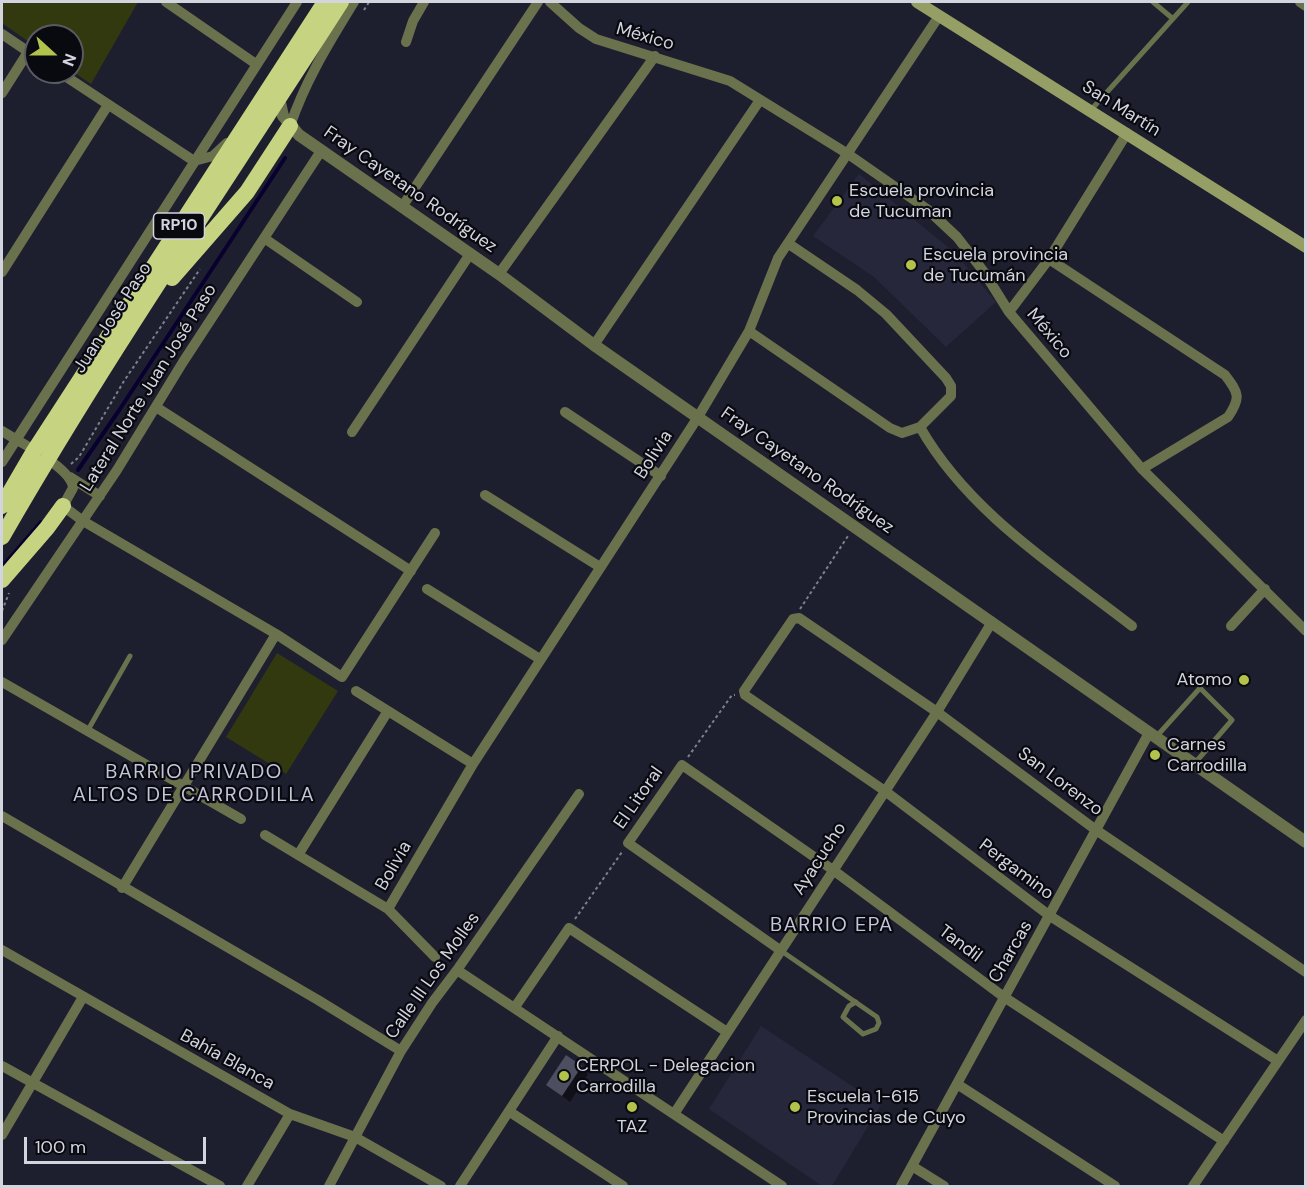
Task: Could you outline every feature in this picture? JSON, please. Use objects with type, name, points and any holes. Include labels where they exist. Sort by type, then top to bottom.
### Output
[{"type":"highway","name":"Juan José Paso","points":[[2,537],[40,455],[256,107],[325,2]]},
{"type":"highway","name":"Juan José Paso","points":[[2,506],[123,337],[340,2]]},
{"type":"highway","points":[[123,337],[247,192],[290,126]]},
{"type":"highway","points":[[2,580],[63,506]]},
{"type":"main road","name":"San Martín","points":[[916,2],[1305,247]]},
{"type":"street","points":[[168,2],[256,64]]},
{"type":"street","points":[[2,462],[297,2]]},
{"type":"street","points":[[290,126],[309,77],[354,2]]},
{"type":"street","points":[[406,42],[413,21],[424,2]]},
{"type":"street","points":[[402,207],[538,2]]},
{"type":"street","name":"México","points":[[550,2],[579,28],[596,39],[730,81],[848,154],[927,209],[957,237],[984,272],[1009,312],[1142,469],[1305,631]]},
{"type":"street","points":[[1300,2],[1305,6]]},
{"type":"street","name":"Bolivia","points":[[388,909],[473,764],[698,417],[749,331],[778,258],[939,16]]},
{"type":"street","points":[[2,34],[24,49]]},
{"type":"street","points":[[499,274],[655,56]]},
{"type":"street","points":[[2,93],[24,64]]},
{"type":"street","points":[[77,84],[194,161],[213,156],[220,150],[256,107]]},
{"type":"street","points":[[279,98],[283,116],[290,126]]},
{"type":"street","points":[[594,345],[760,100]]},
{"type":"street","points":[[2,272],[108,105]]},
{"type":"street","name":"Fray Cayetano Rodríguez","points":[[290,126],[321,151],[499,274],[594,345],[1305,842]]},
{"type":"street","points":[[1009,312],[1048,259],[1127,133]]},
{"type":"street","name":"Lateral Norte Juan José Paso","points":[[2,640],[100,496],[321,151]]},
{"type":"street","points":[[264,238],[357,302]]},
{"type":"street","points":[[749,331],[890,428],[902,433],[920,427],[951,396],[951,386],[946,378],[886,314],[857,290],[789,244]]},
{"type":"street","points":[[352,432],[470,254]]},
{"type":"street","points":[[1048,259],[1225,375],[1237,391],[1237,404],[1228,417],[1142,469]]},
{"type":"street","points":[[156,407],[411,571]]},
{"type":"street","points":[[565,412],[661,476]]},
{"type":"street","points":[[920,427],[935,453],[986,512],[1132,626]]},
{"type":"street","points":[[2,431],[100,496]]},
{"type":"street","points":[[65,473],[73,488],[63,506],[83,521],[276,634],[342,677],[435,533]]},
{"type":"street","points":[[485,495],[600,567]]},
{"type":"street","points":[[427,589],[540,659]]},
{"type":"street","points":[[1231,626],[1265,589]]},
{"type":"street","points":[[744,693],[794,618]]},
{"type":"street","name":"San Lorenzo","points":[[794,618],[937,712],[1096,830],[1305,972]]},
{"type":"street","name":"Ayacucho","points":[[675,1114],[937,712],[992,622]]},
{"type":"street","points":[[122,888],[276,634]]},
{"type":"street","points":[[2,682],[183,788],[241,819]]},
{"type":"street","points":[[356,691],[473,764]]},
{"type":"street","name":"Pergamino","points":[[744,693],[885,791],[1050,916],[1278,1061]]},
{"type":"street","points":[[298,855],[388,711]]},
{"type":"street","name":"Charcas","points":[[901,1186],[1096,830],[1152,735]]},
{"type":"street","name":"El Litoral","points":[[628,843],[682,765]]},
{"type":"street","name":"Tandil","points":[[682,765],[832,870],[1004,997],[1224,1141]]},
{"type":"street","name":"Calle III Los Molles","points":[[329,1186],[401,1051],[432,1003],[579,794]]},
{"type":"street","points":[[2,816],[122,888],[318,1000],[401,1051]]},
{"type":"street","points":[[265,835],[388,909],[435,957]]},
{"type":"street","points":[[628,843],[780,950]]},
{"type":"street","points":[[515,1007],[569,928],[727,1032]]},
{"type":"street","name":"Bahía Blanca","points":[[2,950],[290,1114],[355,1137],[441,1186]]},
{"type":"street","points":[[457,970],[782,1186]]},
{"type":"street","points":[[2,1135],[82,997]]},
{"type":"street","points":[[1208,1186],[1195,1183],[1305,1020]]},
{"type":"street","points":[[460,1186],[558,1036]]},
{"type":"street","points":[[2,1066],[220,1186]]},
{"type":"street","points":[[957,1084],[1115,1186]]},
{"type":"street","points":[[510,1112],[623,1186]]},
{"type":"street","points":[[247,1186],[290,1114]]},
{"type":"street","points":[[912,1166],[944,1186]]},
{"type":"lane","points":[[1153,2],[1172,18]]},
{"type":"lane","points":[[1090,111],[1188,2]]},
{"type":"lane","points":[[87,732],[130,656]]},
{"type":"lane","points":[[1152,735],[1200,688],[1232,720],[1194,764]]},
{"type":"lane","points":[[780,950],[878,1017],[879,1023],[876,1029],[870,1033],[863,1034],[843,1017],[849,1006],[856,1002]]},
{"type":"path","points":[[363,11],[369,2]]},
{"type":"path","points":[[65,473],[79,457],[124,381],[204,263]]},
{"type":"path","points":[[794,618],[855,526]]},
{"type":"path","name":"El Litoral","points":[[682,765],[732,696],[744,693]]},
{"type":"path","name":"El Litoral","points":[[569,928],[628,843]]},
{"type":"shaded area","name":"Escuela provincia de Tucumán","points":[[859,174],[955,253],[996,302],[946,347],[874,277],[813,236]]},
{"type":"shaded area","name":"Escuela 1-615 Provincias de Cuyo","points":[[761,1026],[881,1105],[832,1186],[822,1186],[709,1109]]},
{"type":"green space","points":[[2,2],[138,2],[91,84],[84,79],[84,24],[24,24],[24,39],[2,23]]},
{"type":"green space","points":[[277,653],[338,691],[286,774],[226,737]]},
{"type":"building","name":"CERPOL - Delegacion Carrodilla","points":[[566,1055],[582,1066],[562,1096],[546,1085]]},
{"type":"waterway","points":[[78,470],[285,158]]},
{"type":"waterway","points":[[2,567],[41,522]]},
{"type":"place","name":"Escuela provincia de Tucuman","points":[[837,201]]},
{"type":"place","name":"Escuela provincia de Tucumán","points":[[911,265]]},
{"type":"place","name":"Atomo","points":[[1244,680]]},
{"type":"place","name":"Carnes Carrodilla","points":[[1155,755]]},
{"type":"place","name":"CERPOL - Delegacion Carrodilla","points":[[564,1076]]},
{"type":"place","name":"TAZ","points":[[632,1107]]},
{"type":"place","name":"Escuela 1-615 Provincias de Cuyo","points":[[795,1107]]},
{"type":"district","name":"BARRIO PRIVADO ALTOS DE CARRODILLA","points":[[194,784]]},
{"type":"district","name":"BARRIO EPA","points":[[832,926]]}]
